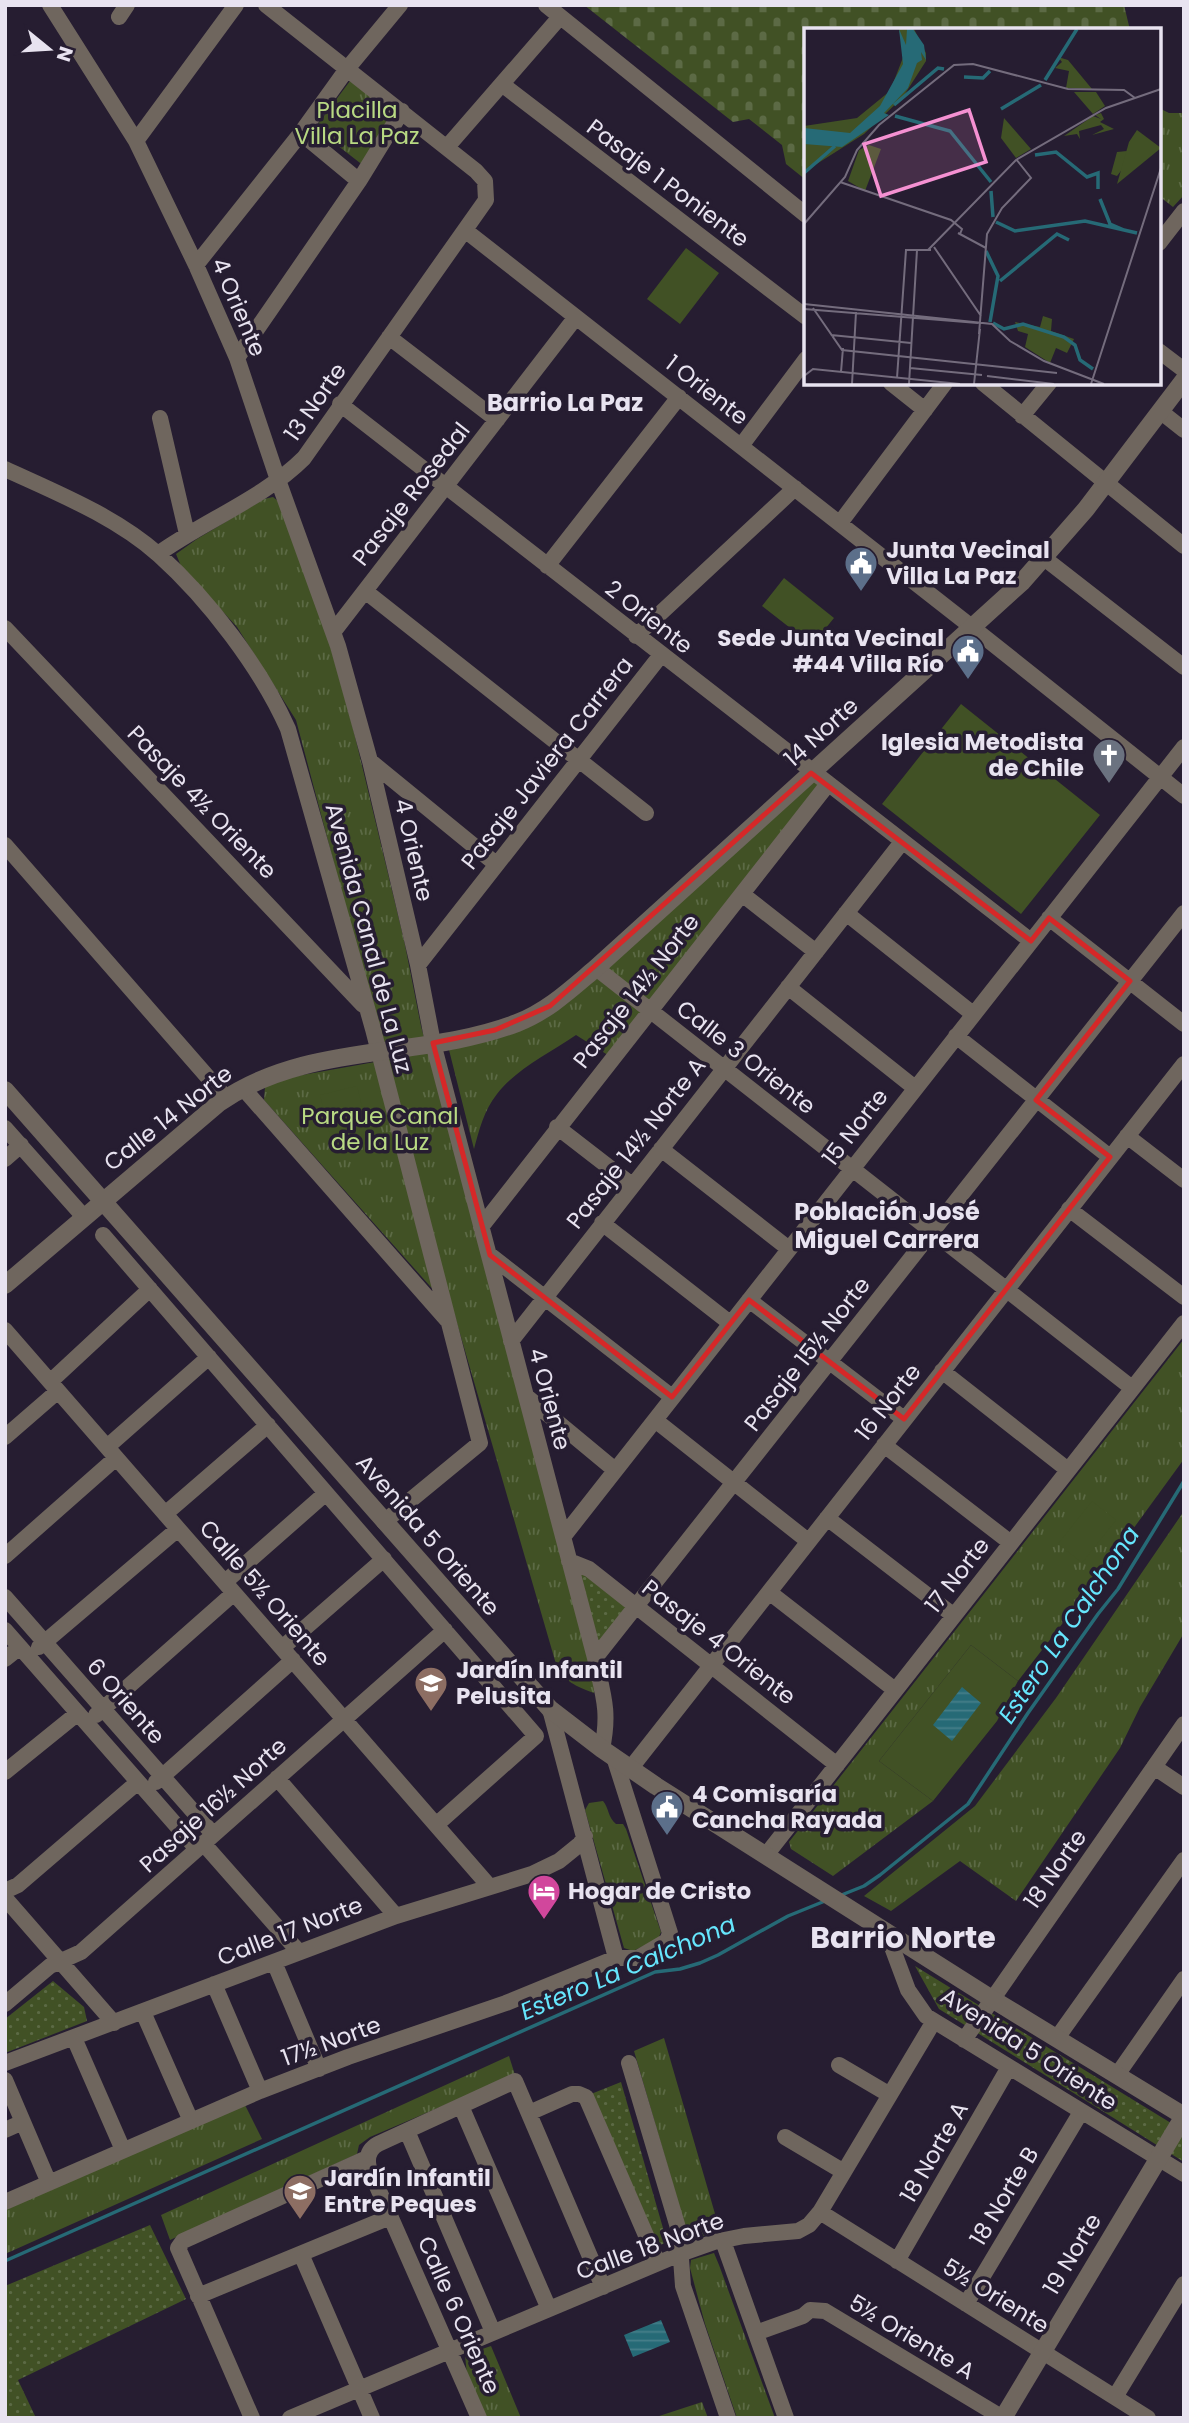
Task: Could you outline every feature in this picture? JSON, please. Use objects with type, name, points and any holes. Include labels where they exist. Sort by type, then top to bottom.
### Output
[{"type":"street","name":"4 Oriente","points":[[50,5],[136,141],[196,265],[237,358],[278,480],[334,631],[370,761],[418,965],[433,1043],[596,1658],[607,1710],[608,1753]]},
{"type":"street","points":[[136,141],[236,5]]},
{"type":"street","points":[[266,5],[481,175],[487,187],[484,205],[466,231]]},
{"type":"street","points":[[196,265],[301,133],[347,69],[400,5]]},
{"type":"street","points":[[546,5],[804,213]]},
{"type":"street","points":[[447,147],[560,17]]},
{"type":"street","name":"Pasaje 1 Poniente","points":[[503,85],[804,315]]},
{"type":"street","points":[[237,358],[359,181],[402,111]]},
{"type":"street","points":[[301,133],[359,181]]},
{"type":"street","points":[[1161,240],[1184,211]]},
{"type":"street","name":"1 Oriente","points":[[466,231],[974,628],[1184,796]]},
{"type":"street","name":"13 Norte","points":[[158,554],[278,480],[304,458],[466,231]]},
{"type":"street","name":"Pasaje Rosedal","points":[[334,631],[576,317]]},
{"type":"street","points":[[390,337],[497,420]]},
{"type":"street","points":[[1161,353],[1184,370]]},
{"type":"street","points":[[740,446],[804,362]]},
{"type":"street","name":"14 Norte","points":[[433,1043],[495,1030],[534,1015],[550,1006],[596,968],[974,628],[1045,558],[1106,484],[1184,380]]},
{"type":"street","points":[[894,385],[925,410]]},
{"type":"street","points":[[840,523],[944,385]]},
{"type":"street","points":[[985,385],[1184,546]]},
{"type":"street","points":[[1022,416],[1047,385]]},
{"type":"street","points":[[547,566],[679,397]]},
{"type":"street","name":"2 Oriente","points":[[340,404],[1031,942]]},
{"type":"street","points":[[1160,411],[1184,430]]},
{"type":"street","points":[[160,418],[187,534]]},
{"type":"street","name":"Avenida Canal de La Luz","points":[[6,473],[82,505],[131,534],[158,554],[222,624],[267,688],[288,729],[366,1008],[480,1443],[384,1522]]},
{"type":"street","points":[[636,636],[795,488]]},
{"type":"street","points":[[1045,558],[1184,667]]},
{"type":"street","points":[[365,591],[646,813]]},
{"type":"street","name":"Pasaje 4½ Oriente","points":[[5,628],[366,1008]]},
{"type":"street","name":"Pasaje Javiera Carrera","points":[[418,965],[661,655]]},
{"type":"street","name":"15 Norte","points":[[563,1537],[1184,747]]},
{"type":"street","points":[[370,761],[496,864]]},
{"type":"street","name":"Pasaje 14½ Norte","points":[[481,1227],[828,784]]},
{"type":"street","name":"Pasaje 14½ Norte A","points":[[511,1341],[902,842]]},
{"type":"street","points":[[5,845],[226,1098]]},
{"type":"street","points":[[742,894],[816,952]]},
{"type":"street","points":[[846,913],[973,1014]]},
{"type":"street","name":"Pasaje 15½ Norte","points":[[596,1658],[1184,913]]},
{"type":"street","points":[[1049,918],[1184,1024]]},
{"type":"street","name":"Calle 3 Oriente","points":[[596,968],[1132,1388]]},
{"type":"street","points":[[788,987],[915,1088]]},
{"type":"street","points":[[956,1037],[1110,1157]]},
{"type":"street","name":"Calle 14 Norte","points":[[5,1285],[226,1098],[243,1088],[298,1066],[433,1043]]},
{"type":"street","name":"16 Norte","points":[[630,1769],[1184,1064]]},
{"type":"street","points":[[243,1088],[450,1323]]},
{"type":"street","name":"Avenida 5 Oriente","points":[[5,1090],[550,1709],[630,1769],[992,1999],[1184,2116]]},
{"type":"street","points":[[558,1127],[632,1185]]},
{"type":"street","points":[[5,1128],[84,1217]]},
{"type":"street","points":[[1127,1136],[1184,1180]]},
{"type":"street","points":[[5,1159],[21,1145]]},
{"type":"street","points":[[661,1149],[789,1249]]},
{"type":"street","points":[[1069,1209],[1184,1297]]},
{"type":"street","points":[[602,1223],[730,1323]]},
{"type":"street","points":[[103,1235],[536,1736],[436,1825]]},
{"type":"street","points":[[490,1255],[672,1397]]},
{"type":"street","points":[[5,1437],[150,1289]]},
{"type":"street","points":[[749,1300],[904,1419]]},
{"type":"street","name":"17 Norte","points":[[766,1855],[1184,1323]]},
{"type":"street","name":"Calle 5½ Oriente","points":[[5,1330],[490,1887]]},
{"type":"street","points":[[5,1556],[209,1357]]},
{"type":"street","points":[[942,1371],[1068,1470]]},
{"type":"street","points":[[527,1397],[615,1470]]},
{"type":"street","points":[[655,1420],[808,1541]]},
{"type":"street","points":[[165,1514],[268,1425]]},
{"type":"street","points":[[884,1445],[1011,1543]]},
{"type":"street","points":[[5,1772],[82,1718],[103,1709],[326,1493]]},
{"type":"street","points":[[827,1518],[954,1615]]},
{"type":"street","points":[[5,1659],[45,1642],[178,1529]]},
{"type":"street","points":[[282,1648],[384,1559]]},
{"type":"street","name":"Pasaje 4 Oriente","points":[[569,1561],[589,1569],[837,1765]]},
{"type":"street","points":[[769,1592],[895,1690]]},
{"type":"street","name":"6 Oriente","points":[[5,1597],[162,1777],[205,1842],[299,1952]]},
{"type":"street","name":"6 Oriente","points":[[5,1630],[142,1786],[205,1842]]},
{"type":"street","name":"Pasaje 16½ Norte","points":[[5,2004],[44,1970],[81,1952],[444,1630]]},
{"type":"street","points":[[5,1891],[18,1885],[142,1786],[162,1777],[293,1660]]},
{"type":"street","points":[[550,1709],[616,1958]]},
{"type":"street","name":"18 Norte","points":[[964,2040],[1184,1724]]},
{"type":"street","name":"17½ Norte","points":[[5,2202],[260,2091],[506,2003],[616,1958],[638,1958],[667,1941],[670,1933],[608,1753]]},
{"type":"street","points":[[1154,1768],[1184,1787]]},
{"type":"street","points":[[277,1778],[396,1916]]},
{"type":"street","name":"Calle 17 Norte","points":[[5,2063],[396,1916],[532,1874],[570,1853],[585,1836]]},
{"type":"street","points":[[1057,2038],[1184,1860]]},
{"type":"street","points":[[5,1898],[114,2023]]},
{"type":"street","name":"Avenida 5 Oriente","points":[[886,1931],[908,1990],[920,2008],[934,2021],[1184,2174]]},
{"type":"street","points":[[274,1962],[318,2069]]},
{"type":"street","points":[[1117,2075],[1184,1979]]},
{"type":"street","points":[[214,1984],[260,2091]]},
{"type":"street","points":[[143,2011],[191,2121]]},
{"type":"street","name":"Calle 18 Norte","points":[[290,2418],[681,2254],[754,2234],[798,2231],[809,2225],[820,2212],[934,2021]]},
{"type":"street","points":[[74,2038],[123,2150]]},
{"type":"street","points":[[629,2063],[679,2231],[683,2286],[728,2418]]},
{"type":"street","points":[[839,2065],[890,2095]]},
{"type":"street","name":"18 Norte A","points":[[897,2261],[1009,2067]]},
{"type":"street","points":[[5,2080],[49,2183]]},
{"type":"street","points":[[252,2418],[178,2248],[183,2241],[368,2156],[374,2146],[515,2081],[603,2287]]},
{"type":"street","points":[[529,2113],[572,2094],[586,2097],[658,2263]]},
{"type":"street","points":[[461,2106],[549,2309]]},
{"type":"street","name":"18 Norte B","points":[[966,2304],[1081,2112]]},
{"type":"street","name":"19 Norte","points":[[1003,2418],[1184,2116]]},
{"type":"street","points":[[5,2130],[23,2122]]},
{"type":"street","points":[[407,2131],[493,2332]]},
{"type":"street","points":[[785,2137],[844,2172]]},
{"type":"street","name":"Calle 6 Oriente","points":[[368,2156],[369,2168],[479,2418]]},
{"type":"street","name":"5½ Oriente","points":[[820,2212],[1144,2417]]},
{"type":"street","points":[[198,2296],[390,2217]]},
{"type":"street","points":[[723,2241],[786,2418]]},
{"type":"street","points":[[301,2254],[372,2418]]},
{"type":"street","points":[[1115,2397],[1184,2284]]},
{"type":"street","name":"5½ Oriente A","points":[[755,2333],[803,2316],[810,2310],[825,2311],[1003,2418]]},
{"type":"highlighted area","points":[[811,773],[1031,941],[1049,918],[1130,981],[1036,1100],[1110,1157],[904,1419],[749,1300],[672,1397],[490,1255],[433,1043],[495,1030],[550,1006]]},
{"type":"green space","points":[[584,5],[1124,5],[1130,28],[804,28],[804,178],[786,164],[782,145],[749,119],[733,122]]},
{"type":"green space","name":"Placilla Villa La Paz","points":[[350,81],[399,117],[364,166],[315,128]]},
{"type":"green space","points":[[1161,109],[1169,113],[1184,113],[1184,195],[1173,207],[1161,198]]},
{"type":"green space","points":[[686,248],[719,273],[680,324],[647,299]]},
{"type":"green space","name":"Parque Canal de la Luz","points":[[273,497],[279,502],[328,638],[352,724],[404,940],[421,1026],[596,1688],[594,1693],[571,1683],[556,1664],[454,1313],[264,1100],[265,1087],[291,1077],[386,1060],[296,720],[237,627],[181,566],[176,554],[264,499]]},
{"type":"green space","points":[[784,578],[834,618],[812,645],[762,606]]},
{"type":"green space","points":[[961,704],[1100,815],[1021,914],[882,804]]},
{"type":"green space","points":[[812,779],[821,787],[611,1057],[576,1035],[534,1062],[505,1085],[492,1100],[482,1120],[474,1149],[446,1038],[539,1018]]},
{"type":"green space","points":[[357,1086],[371,1143],[334,1152],[320,1095]]},
{"type":"green space","points":[[1184,1339],[1184,1459],[1018,1681],[971,1645],[879,1761],[933,1801],[833,1876],[791,1849],[789,1842]]},
{"type":"green space","points":[[1092,1501],[1116,1520],[1082,1563],[1058,1544]]},
{"type":"green space","points":[[1184,1511],[1184,1633],[1140,1707],[1120,1748],[1016,1901],[960,1861],[891,1911],[864,1896],[975,1806],[1056,1698]]},
{"type":"green space","points":[[582,1570],[628,1606],[597,1647],[578,1574]]},
{"type":"green space","points":[[971,1645],[1018,1681],[997,1721],[933,1801],[879,1761]]},
{"type":"green space","points":[[603,1801],[613,1822],[623,1824],[626,1829],[661,1932],[658,1939],[633,1951],[624,1948],[585,1810],[589,1803]]},
{"type":"green space","points":[[915,1966],[1184,2131],[1184,2162],[939,2009]]},
{"type":"green space","points":[[53,1981],[84,2007],[87,2021],[5,2053],[5,2019]]},
{"type":"green space","points":[[664,2038],[720,2231],[689,2240],[634,2051]]},
{"type":"green space","points":[[509,2056],[515,2075],[370,2137],[359,2145],[357,2154],[170,2240],[161,2215]]},
{"type":"green space","points":[[621,2082],[667,2242],[656,2247],[591,2094]]},
{"type":"green space","points":[[245,2105],[262,2139],[5,2254],[5,2207]]},
{"type":"green space","points":[[150,2225],[186,2299],[18,2380],[36,2418],[5,2418],[5,2286]]},
{"type":"green space","points":[[714,2253],[775,2418],[737,2418],[705,2324],[690,2268],[691,2260]]},
{"type":"green space","points":[[491,2346],[521,2418],[486,2418],[467,2375],[465,2355]]},
{"type":"green space","points":[[702,2402],[708,2418],[653,2418]]},
{"type":"shaded area","points":[[962,1687],[981,1703],[952,1741],[933,1725]]},
{"type":"shaded area","points":[[661,2320],[670,2342],[633,2357],[624,2335]]},
{"type":"waterway","name":"Estero La Calchona","points":[[839,1896],[864,1886],[880,1875],[968,1804],[1028,1713],[1118,1589],[1184,1481]]},
{"type":"waterway","name":"Estero La Calchona","points":[[5,2261],[655,1972],[700,1963],[788,1916],[825,1901]]},
{"type":"place","name":"Junta Vecinal Villa La Paz","points":[[861,593]]},
{"type":"place","name":"Sede Junta Vecinal #44 Villa Río","points":[[968,681]]},
{"type":"place","name":"Iglesia Metodista de Chile","points":[[1109,785]]},
{"type":"place","name":"Jardín Infantil Pelusita","points":[[431,1713]]},
{"type":"place","name":"4 Comisaría Cancha Rayada","points":[[667,1837]]},
{"type":"place","name":"Hogar de Cristo","points":[[544,1921]]},
{"type":"place","name":"Jardín Infantil Entre Peques","points":[[300,2221]]},
{"type":"district","name":"Barrio La Paz","points":[[565,403]]},
{"type":"district","name":"Población José Miguel Carrera","points":[[887,1226]]},
{"type":"district","name":"Barrio Norte","points":[[903,1938]]}]
